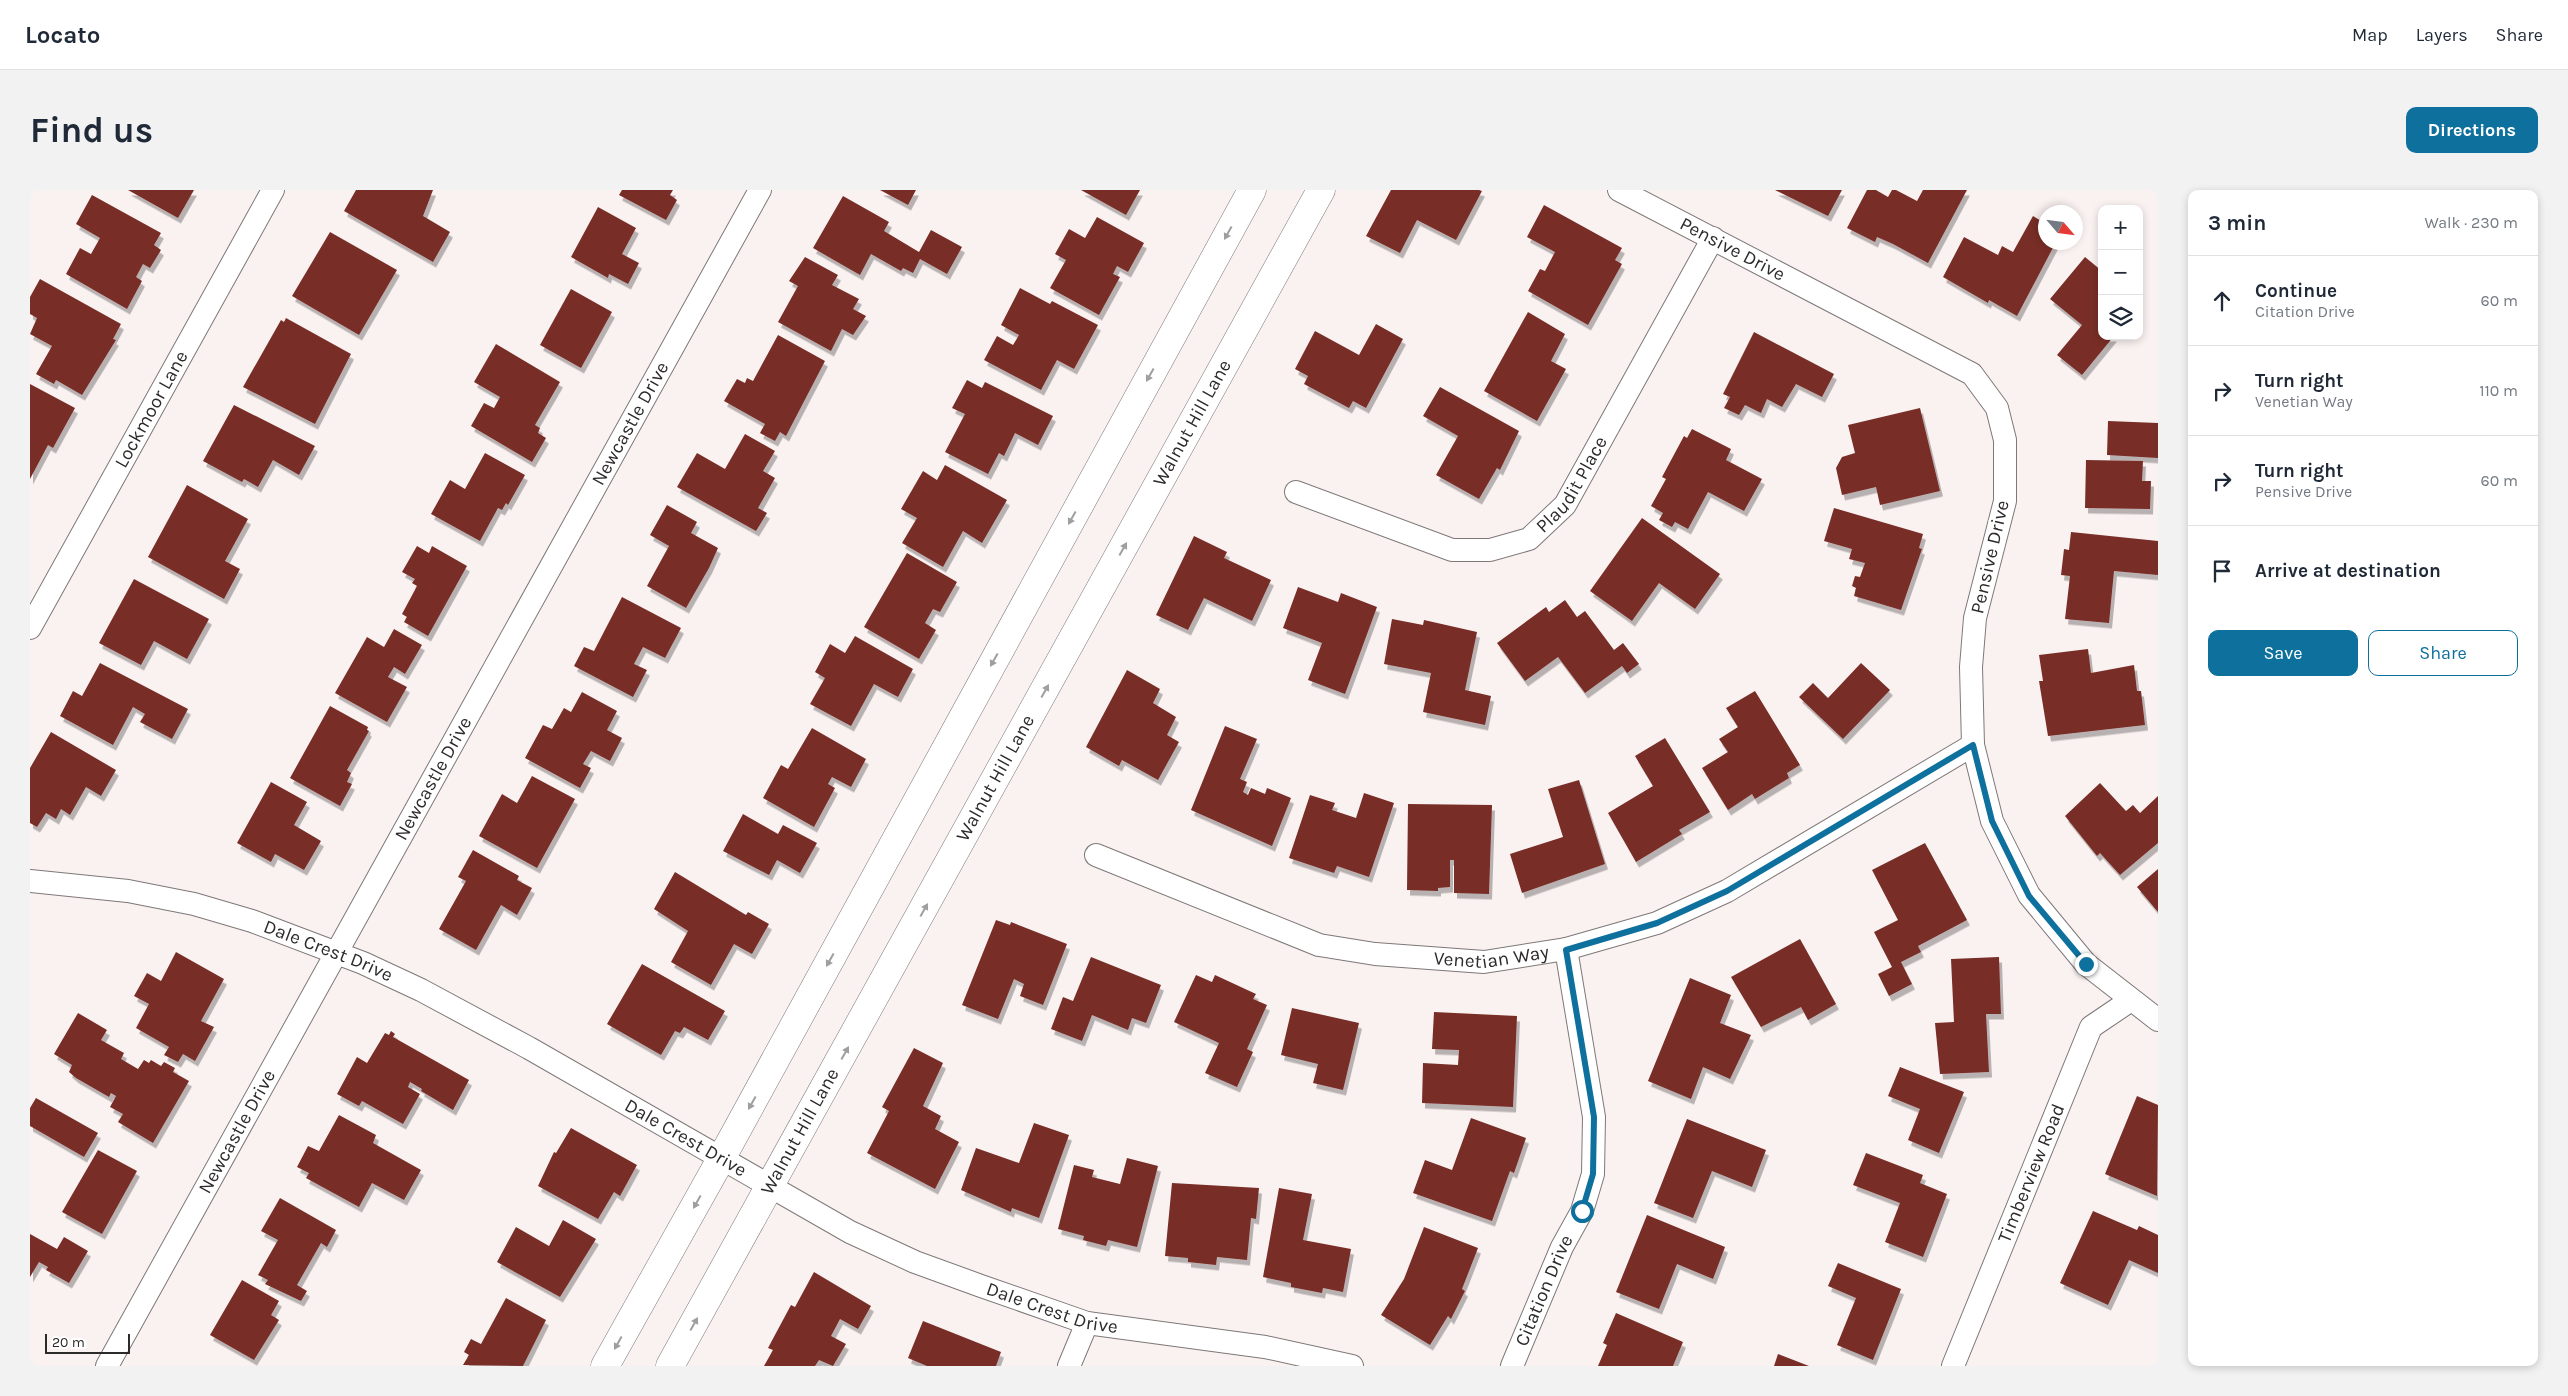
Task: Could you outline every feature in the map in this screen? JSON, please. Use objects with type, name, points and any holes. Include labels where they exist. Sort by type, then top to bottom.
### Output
[{"type":"main road","points":[[605,1366],[721,1159],[1252,190]]},
{"type":"main road","name":"Walnut Hill Lane","points":[[670,1366],[771,1187],[1321,190]]},
{"type":"street","name":"Lockmoor Lane","points":[[30,628],[273,190]]},
{"type":"street","name":"Newcastle Drive","points":[[107,1366],[760,190]]},
{"type":"street","name":"Pensive Drive","points":[[1619,190],[1972,374],[1997,408],[2005,440],[2005,501],[1975,618],[1971,667],[1973,745],[1992,821],[2029,896],[2086,964],[2158,1020]]},
{"type":"street","name":"Plaudit Place","points":[[1296,492],[1452,550],[1490,550],[1529,539],[1565,505],[1713,238]]},
{"type":"street","name":"Venetian Way","points":[[1096,855],[1319,945],[1375,954],[1484,962],[1566,950],[1657,923],[1727,891],[1973,745]]},
{"type":"street","name":"Dale Crest Drive","points":[[30,880],[128,891],[194,904],[252,921],[338,952],[421,990],[850,1232],[915,1262],[1087,1323],[1265,1347],[1352,1366]]},
{"type":"street","name":"Citation Drive","points":[[1512,1366],[1562,1247],[1582,1211],[1593,1174],[1594,1117],[1566,950]]},
{"type":"street","name":"Timberview Road","points":[[1953,1366],[2091,1028],[2131,1000]]},
{"type":"street","points":[[1069,1366],[1087,1323]]},
{"type":"building","points":[[128,190],[194,190],[178,218]]},
{"type":"building","points":[[356,190],[433,190],[423,216],[450,232],[433,262],[344,211]]},
{"type":"building","points":[[622,190],[673,190],[670,195],[677,200],[666,220],[619,195]]},
{"type":"building","points":[[880,190],[916,190],[908,205]]},
{"type":"building","points":[[1081,190],[1140,190],[1126,215]]},
{"type":"building","points":[[1391,190],[1482,191],[1456,240],[1417,220],[1400,253],[1366,236]]},
{"type":"building","points":[[1775,190],[1842,190],[1828,216]]},
{"type":"building","points":[[1867,190],[1876,190],[1888,197],[1892,190],[1896,190],[1917,201],[1923,190],[1967,190],[1928,263],[1877,237],[1875,242],[1847,228]]},
{"type":"building","points":[[92,195],[161,233],[154,245],[161,250],[150,268],[143,264],[136,277],[142,281],[127,309],[66,274],[80,248],[91,254],[100,238],[76,224]]},
{"type":"building","points":[[843,196],[889,222],[884,231],[919,252],[931,230],[962,247],[947,274],[920,259],[913,273],[903,268],[901,271],[871,254],[860,275],[813,248]]},
{"type":"building","points":[[1544,205],[1622,248],[1615,260],[1622,264],[1588,325],[1528,291],[1540,269],[1545,271],[1555,252],[1527,237]]},
{"type":"building","points":[[598,207],[636,228],[622,254],[639,263],[628,284],[609,274],[608,278],[571,257]]},
{"type":"building","points":[[2033,216],[2038,219],[2038,250],[2052,250],[2017,316],[1989,300],[1988,303],[1943,277],[1964,237],[1998,255],[2002,246],[2013,252]]},
{"type":"building","points":[[1097,217],[1144,243],[1128,272],[1117,266],[1113,274],[1120,277],[1099,315],[1050,288],[1066,260],[1055,254],[1069,229],[1085,238]]},
{"type":"building","points":[[330,232],[397,270],[359,335],[292,296]]},
{"type":"building","points":[[805,257],[838,275],[832,285],[859,299],[853,309],[866,316],[853,335],[842,329],[831,351],[778,322],[798,286],[789,281]]},
{"type":"building","points":[[2085,257],[2098,268],[2098,340],[2111,340],[2082,375],[2057,355],[2082,325],[2050,299]]},
{"type":"building","points":[[40,279],[121,324],[113,339],[116,340],[82,395],[56,380],[54,384],[36,374],[52,346],[30,334],[37,318],[30,314],[30,297]]},
{"type":"building","points":[[1020,288],[1050,304],[1052,301],[1098,325],[1074,369],[1057,360],[1041,390],[984,360],[997,336],[1013,345],[1019,335],[1001,325]]},
{"type":"building","points":[[571,289],[612,312],[581,368],[540,345]]},
{"type":"building","points":[[1528,312],[1565,334],[1551,361],[1566,369],[1537,421],[1484,391]]},
{"type":"building","points":[[286,318],[351,354],[315,424],[243,387],[281,320],[284,322]]},
{"type":"building","points":[[1376,324],[1403,339],[1366,408],[1353,401],[1349,408],[1304,384],[1308,376],[1295,369],[1315,331],[1359,355]]},
{"type":"building","points":[[1754,332],[1834,374],[1822,397],[1796,384],[1782,407],[1767,399],[1761,413],[1745,405],[1739,415],[1724,408],[1730,397],[1723,394]]},
{"type":"building","points":[[778,335],[825,361],[786,436],[780,432],[775,441],[760,433],[765,424],[724,401],[737,379],[745,383],[747,378],[753,381]]},
{"type":"building","points":[[496,344],[560,382],[535,425],[540,428],[538,433],[546,438],[532,462],[471,426],[484,403],[494,408],[500,397],[474,382]]},
{"type":"building","points":[[967,380],[982,388],[985,382],[1053,416],[1038,445],[1015,433],[1004,456],[999,453],[988,474],[945,452],[965,414],[952,408]]},
{"type":"building","points":[[30,384],[75,408],[53,448],[48,445],[30,479]]},
{"type":"building","points":[[1440,387],[1519,431],[1500,470],[1497,468],[1479,499],[1436,475],[1458,436],[1423,416]]},
{"type":"building","points":[[234,405],[315,446],[299,475],[273,460],[258,487],[244,479],[242,482],[203,461]]},
{"type":"building","points":[[1920,408],[1940,491],[1880,505],[1876,487],[1842,495],[1836,468],[1842,457],[1855,453],[1848,425]]},
{"type":"building","points":[[2108,421],[2158,423],[2158,458],[2107,455]]},
{"type":"building","points":[[1692,429],[1731,449],[1726,460],[1762,479],[1744,511],[1708,492],[1688,529],[1675,522],[1672,527],[1659,520],[1663,513],[1651,506],[1666,479],[1662,477],[1684,436],[1687,438]]},
{"type":"building","points":[[745,434],[775,451],[763,471],[775,478],[758,508],[767,513],[756,531],[677,487],[697,453],[725,469]]},
{"type":"building","points":[[485,453],[525,475],[508,505],[506,503],[502,510],[498,508],[480,541],[431,514],[450,480],[465,489]]},
{"type":"building","points":[[2086,460],[2143,461],[2142,481],[2151,481],[2150,509],[2085,508]]},
{"type":"building","points":[[945,465],[1007,500],[982,543],[963,531],[943,567],[902,543],[917,518],[901,509],[923,471],[937,480]]},
{"type":"building","points":[[187,485],[248,519],[225,561],[240,569],[224,599],[148,557]]},
{"type":"building","points":[[667,505],[697,522],[691,533],[718,548],[686,608],[647,586],[669,546],[650,535]]},
{"type":"building","points":[[1834,508],[1923,534],[1919,548],[1922,549],[1901,610],[1854,596],[1856,588],[1852,586],[1855,576],[1860,577],[1865,563],[1849,559],[1852,549],[1824,541]]},
{"type":"building","points":[[1642,518],[1720,574],[1695,609],[1659,583],[1632,621],[1590,591]]},
{"type":"building","points":[[2071,532],[2158,541],[2158,575],[2114,571],[2109,623],[2065,619],[2070,576],[2061,575],[2064,549],[2069,550]]},
{"type":"building","points":[[1194,536],[1227,552],[1224,558],[1271,580],[1252,621],[1204,598],[1188,630],[1156,615]]},
{"type":"building","points":[[417,546],[429,553],[432,546],[467,566],[428,636],[404,622],[407,617],[402,614],[417,586],[412,583],[415,579],[402,572]]},
{"type":"building","points":[[907,553],[957,582],[940,612],[933,609],[925,623],[936,630],[919,659],[864,627]]},
{"type":"building","points":[[134,579],[209,619],[187,659],[154,641],[141,665],[99,643]]},
{"type":"building","points":[[1298,587],[1338,602],[1341,593],[1377,607],[1345,694],[1308,680],[1322,643],[1283,628]]},
{"type":"building","points":[[622,597],[681,628],[665,658],[643,647],[634,664],[647,670],[633,697],[574,666],[584,647],[594,651]]},
{"type":"building","points":[[1565,600],[1577,617],[1585,611],[1614,650],[1623,643],[1639,664],[1627,673],[1622,666],[1585,693],[1558,657],[1525,681],[1497,643],[1546,607],[1549,612]]},
{"type":"building","points":[[1392,619],[1423,625],[1424,620],[1477,632],[1465,690],[1491,696],[1485,725],[1423,712],[1431,673],[1384,664]]},
{"type":"building","points":[[394,629],[422,645],[405,674],[394,667],[388,677],[407,687],[387,722],[335,693],[367,637],[384,647]]},
{"type":"building","points":[[855,636],[913,669],[898,697],[874,684],[851,726],[810,704],[825,678],[815,672],[830,644],[845,653]]},
{"type":"building","points":[[2088,649],[2091,673],[2134,665],[2137,691],[2141,691],[2145,725],[2048,736],[2039,681],[2043,681],[2039,655]]},
{"type":"building","points":[[100,663],[188,709],[172,739],[140,722],[145,714],[133,707],[113,745],[60,716],[73,691],[82,696]]},
{"type":"building","points":[[1861,663],[1890,690],[1843,739],[1799,697],[1813,683],[1828,698]]},
{"type":"building","points":[[1127,670],[1160,689],[1153,703],[1176,717],[1167,735],[1179,742],[1158,780],[1122,760],[1119,766],[1086,747]]},
{"type":"building","points":[[1755,691],[1800,765],[1787,773],[1789,778],[1755,799],[1752,794],[1728,810],[1702,768],[1728,752],[1719,739],[1738,727],[1726,708]]},
{"type":"building","points":[[582,692],[617,711],[607,730],[622,738],[610,761],[591,751],[583,764],[591,768],[580,788],[525,758],[543,725],[552,729],[564,708],[571,712]]},
{"type":"building","points":[[330,706],[368,727],[367,730],[369,731],[347,770],[351,773],[347,782],[352,784],[340,806],[290,778]]},
{"type":"building","points":[[1225,726],[1257,739],[1240,779],[1247,782],[1243,792],[1248,795],[1251,788],[1265,794],[1267,788],[1291,798],[1272,846],[1191,810]]},
{"type":"building","points":[[812,728],[866,759],[851,787],[832,777],[828,784],[835,788],[814,827],[763,798],[781,765],[788,769]]},
{"type":"building","points":[[51,732],[116,770],[101,796],[86,787],[70,815],[61,809],[56,819],[46,813],[37,827],[30,823],[30,768]]},
{"type":"building","points":[[1665,738],[1710,812],[1679,830],[1682,834],[1636,862],[1608,813],[1653,786],[1635,756]]},
{"type":"building","points":[[532,776],[575,799],[537,868],[479,836],[502,794],[517,803]]},
{"type":"building","points":[[1579,780],[1605,864],[1522,893],[1510,854],[1563,837],[1548,789]]},
{"type":"building","points":[[271,782],[307,802],[294,825],[321,841],[304,870],[275,854],[271,862],[237,843]]},
{"type":"building","points":[[2100,783],[2126,811],[2133,805],[2140,813],[2158,796],[2158,843],[2120,875],[2100,853],[2097,856],[2065,816]]},
{"type":"building","points":[[1364,793],[1394,803],[1369,877],[1337,866],[1334,873],[1289,858],[1310,795],[1335,803],[1332,810],[1356,818]]},
{"type":"building","points":[[1408,804],[1492,805],[1489,894],[1454,893],[1454,860],[1450,860],[1450,887],[1438,888],[1438,891],[1407,890]]},
{"type":"building","points":[[743,814],[778,834],[783,825],[817,843],[800,873],[777,860],[769,875],[723,851]]},
{"type":"building","points":[[1925,843],[1967,920],[1918,946],[1921,952],[1901,962],[1912,984],[1889,996],[1878,974],[1892,967],[1874,932],[1898,920],[1872,870]]},
{"type":"building","points":[[473,850],[519,876],[517,880],[532,888],[517,915],[501,905],[476,950],[439,929],[466,881],[458,877]]},
{"type":"building","points":[[2158,869],[2158,912],[2137,887]]},
{"type":"building","points":[[675,872],[746,915],[748,912],[769,924],[752,954],[734,944],[711,985],[671,962],[688,931],[654,909]]},
{"type":"building","points":[[996,920],[1010,925],[1011,922],[1067,944],[1043,1005],[1020,996],[1024,984],[1014,979],[998,1019],[962,1005]]},
{"type":"building","points":[[1800,939],[1836,1004],[1808,1020],[1801,1007],[1761,1027],[1731,977]]},
{"type":"building","points":[[176,952],[224,979],[201,1021],[214,1027],[195,1061],[183,1054],[178,1062],[164,1055],[169,1047],[136,1028],[149,1004],[134,996],[147,973],[161,981]]},
{"type":"building","points":[[1091,957],[1161,985],[1146,1023],[1132,1018],[1128,1030],[1092,1015],[1082,1041],[1051,1029],[1063,997],[1073,1001]]},
{"type":"building","points":[[1999,957],[2001,1014],[1986,1014],[1989,1072],[1940,1074],[1935,1023],[1954,1022],[1951,959]]},
{"type":"building","points":[[642,964],[725,1011],[708,1040],[684,1027],[680,1033],[675,1031],[661,1055],[607,1024]]},
{"type":"building","points":[[1196,975],[1212,982],[1215,975],[1256,994],[1253,999],[1267,1005],[1247,1049],[1253,1052],[1237,1087],[1205,1073],[1219,1043],[1174,1022]]},
{"type":"building","points":[[1690,978],[1731,995],[1720,1023],[1751,1035],[1730,1079],[1703,1067],[1691,1099],[1648,1081]]},
{"type":"building","points":[[1292,1008],[1359,1023],[1343,1090],[1313,1083],[1318,1064],[1281,1055]]},
{"type":"building","points":[[1434,1012],[1517,1016],[1513,1107],[1422,1103],[1423,1063],[1458,1065],[1459,1050],[1432,1049]]},
{"type":"building","points":[[78,1013],[107,1030],[101,1040],[124,1053],[121,1059],[138,1069],[144,1060],[149,1063],[151,1060],[161,1066],[164,1062],[175,1068],[173,1072],[189,1081],[153,1143],[118,1122],[123,1114],[110,1107],[116,1096],[111,1093],[109,1097],[76,1078],[69,1072],[72,1065],[54,1054]]},
{"type":"building","points":[[391,1031],[395,1034],[393,1037],[469,1080],[453,1110],[421,1091],[422,1089],[410,1082],[408,1087],[420,1094],[403,1124],[362,1101],[359,1106],[337,1094],[357,1057],[367,1063],[385,1033],[389,1035]]},
{"type":"building","points":[[914,1048],[943,1063],[923,1106],[941,1116],[935,1129],[959,1142],[935,1189],[867,1153],[889,1111],[882,1107]]},
{"type":"building","points":[[1900,1067],[1964,1092],[1939,1153],[1908,1140],[1920,1109],[1888,1096]]},
{"type":"building","points":[[2137,1096],[2158,1105],[2157,1196],[2105,1174]]},
{"type":"building","points":[[36,1098],[98,1133],[84,1157],[30,1126],[30,1108]]},
{"type":"building","points":[[339,1115],[376,1135],[373,1143],[421,1170],[404,1200],[372,1183],[359,1207],[306,1178],[309,1173],[297,1167],[308,1146],[319,1151]]},
{"type":"building","points":[[1471,1118],[1526,1138],[1514,1173],[1510,1171],[1492,1221],[1413,1193],[1425,1160],[1452,1170]]},
{"type":"building","points":[[1687,1119],[1766,1150],[1752,1187],[1712,1171],[1693,1218],[1654,1203]]},
{"type":"building","points":[[1034,1123],[1069,1135],[1039,1218],[1012,1208],[1011,1212],[961,1190],[976,1148],[1019,1163]]},
{"type":"building","points":[[571,1128],[637,1165],[620,1196],[614,1192],[598,1219],[538,1186],[554,1152],[556,1153]]},
{"type":"building","points":[[98,1150],[137,1171],[102,1234],[62,1212]]},
{"type":"building","points":[[1866,1153],[1923,1175],[1920,1183],[1947,1194],[1923,1257],[1885,1242],[1900,1203],[1853,1185]]},
{"type":"building","points":[[1127,1158],[1158,1166],[1137,1247],[1108,1240],[1106,1246],[1083,1240],[1084,1236],[1058,1229],[1074,1165],[1094,1170],[1092,1177],[1120,1184]]},
{"type":"building","points":[[1172,1183],[1259,1188],[1256,1219],[1251,1218],[1247,1260],[1217,1257],[1216,1265],[1188,1262],[1188,1258],[1165,1256]]},
{"type":"building","points":[[1279,1188],[1312,1194],[1303,1240],[1351,1249],[1343,1292],[1323,1288],[1322,1293],[1291,1287],[1291,1283],[1263,1277]]},
{"type":"building","points":[[280,1198],[336,1230],[327,1247],[321,1243],[297,1285],[307,1291],[301,1301],[265,1284],[268,1280],[258,1275],[278,1240],[261,1231]]},
{"type":"building","points":[[2093,1211],[2137,1230],[2139,1226],[2158,1235],[2158,1273],[2129,1260],[2108,1305],[2060,1283]]},
{"type":"building","points":[[1647,1215],[1725,1247],[1713,1279],[1677,1264],[1659,1309],[1616,1292]]},
{"type":"building","points":[[563,1220],[596,1239],[560,1297],[497,1262],[516,1227],[549,1246]]},
{"type":"building","points":[[1424,1227],[1478,1248],[1462,1289],[1465,1291],[1451,1319],[1448,1316],[1430,1345],[1381,1315],[1404,1279]]},
{"type":"building","points":[[30,1234],[57,1249],[64,1237],[88,1251],[69,1283],[46,1270],[48,1267],[39,1262],[30,1277]]},
{"type":"building","points":[[1838,1263],[1901,1289],[1873,1360],[1837,1345],[1856,1298],[1828,1286]]},
{"type":"building","points":[[814,1272],[871,1306],[858,1329],[840,1319],[831,1336],[846,1344],[833,1366],[819,1360],[815,1366],[764,1366],[773,1350],[768,1348],[791,1305],[795,1307]]},
{"type":"building","points":[[242,1280],[279,1301],[271,1315],[279,1320],[254,1360],[210,1335]]},
{"type":"building","points":[[506,1298],[546,1320],[523,1366],[463,1365],[469,1355],[464,1352],[471,1339],[481,1344]]},
{"type":"building","points":[[1616,1313],[1683,1342],[1673,1366],[1598,1366],[1607,1345],[1603,1343]]},
{"type":"building","points":[[923,1321],[1001,1352],[996,1366],[927,1366],[908,1358]]},
{"type":"building","points":[[1778,1354],[1809,1366],[1774,1366]]},
{"type":"route","points":[[1582,1211],[1593,1174],[1594,1117],[1566,950],[1657,923],[1727,891],[1973,745],[1992,821],[2029,896],[2086,964]]}]
